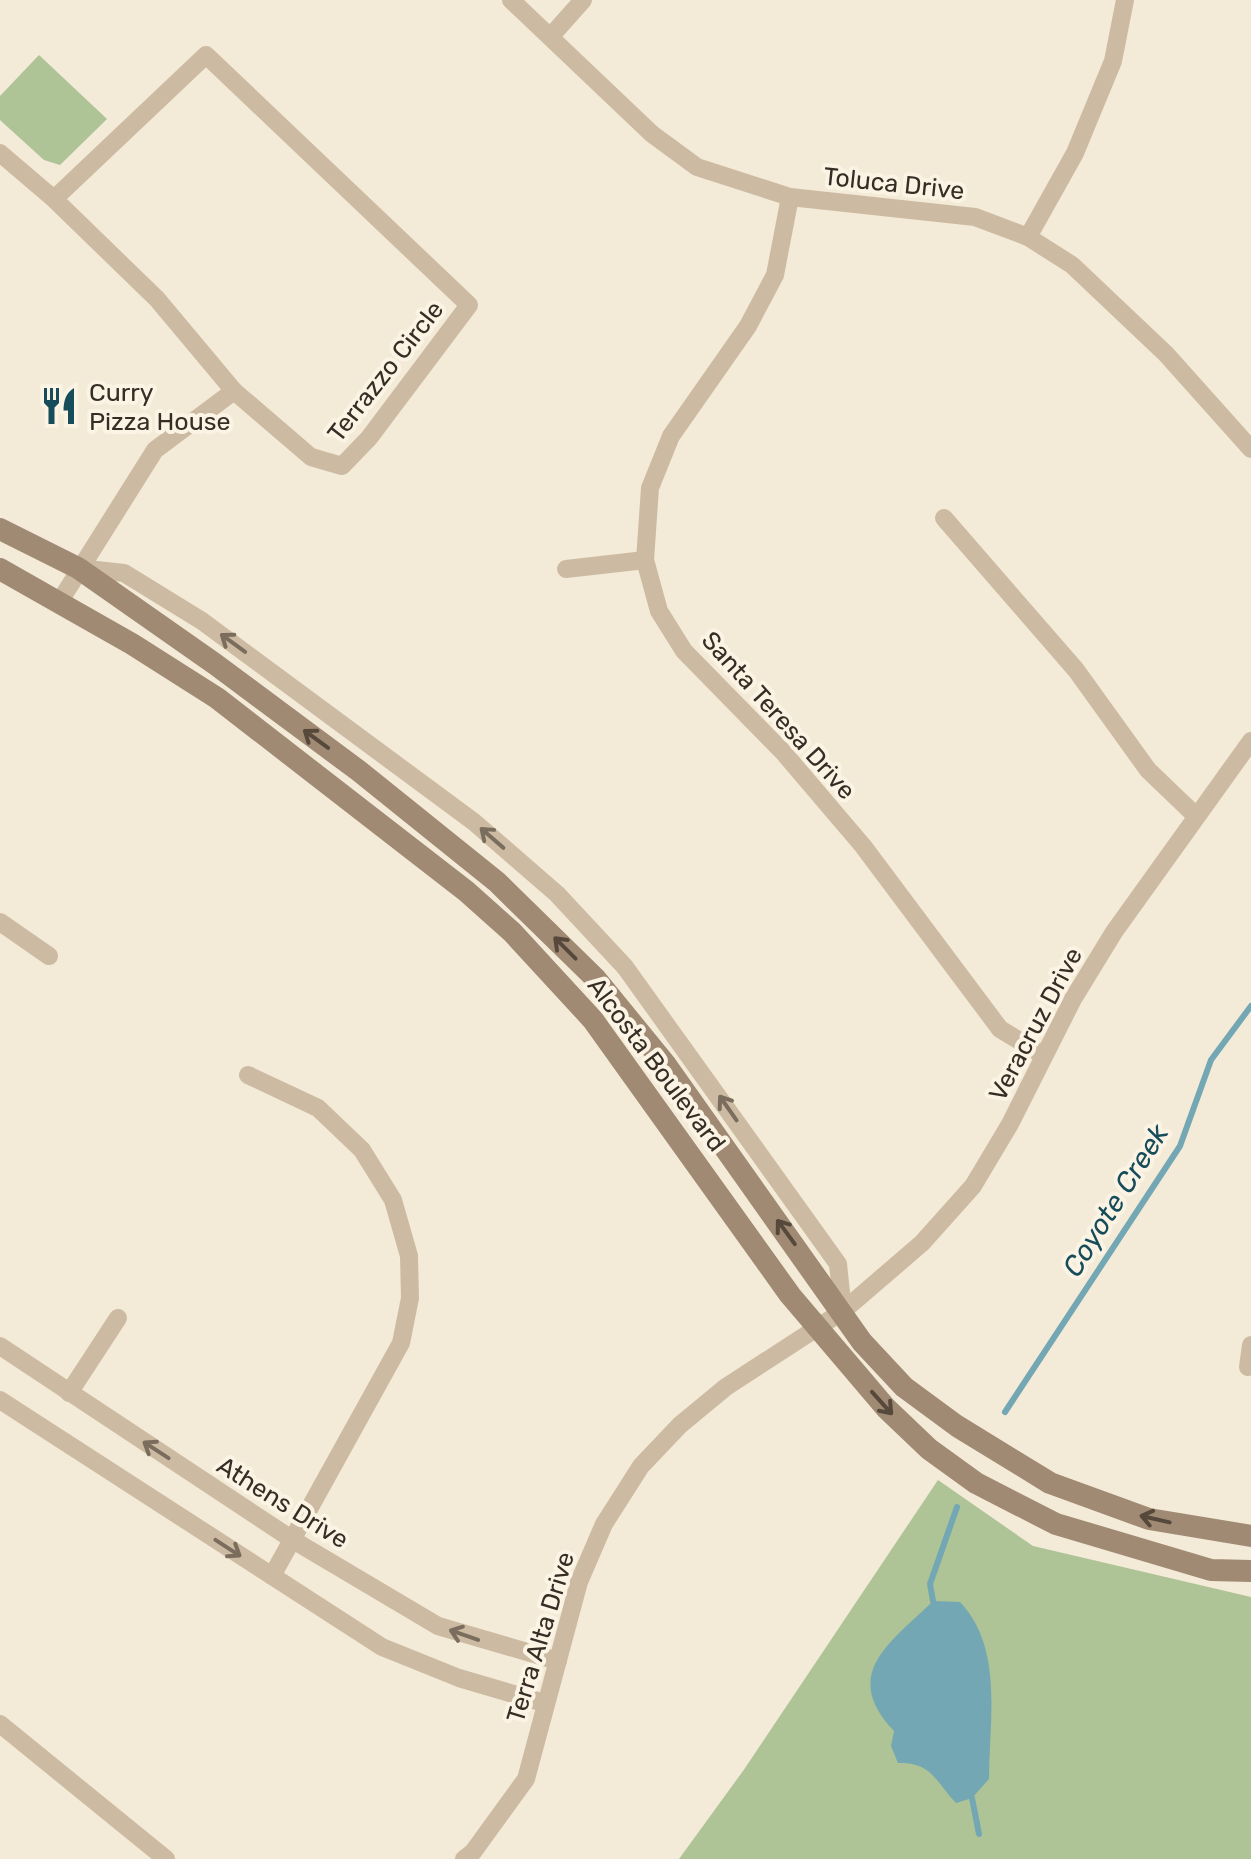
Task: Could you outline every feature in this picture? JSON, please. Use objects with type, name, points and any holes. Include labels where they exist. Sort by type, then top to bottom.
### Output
[{"type":"main road","name":"Alcosta Boulevard","points":[[0,528],[78,568],[343,759],[497,882],[595,978],[666,1065],[862,1342],[904,1388],[1050,1483],[1149,1519],[1251,1536]]},
{"type":"main road","name":"Alcosta Boulevard","points":[[0,569],[60,600],[217,698],[466,890],[512,932],[594,1020],[790,1295],[886,1408],[928,1449],[976,1482],[1056,1524],[1211,1570],[1251,1571]]},
{"type":"street","name":"Toluca Drive","points":[[511,0],[652,134],[698,167],[790,197],[975,217],[1028,237],[1072,264],[1166,354],[1251,449]]},
{"type":"street","points":[[551,36],[584,0]]},
{"type":"street","points":[[1028,237],[1075,153],[1113,61],[1126,0]]},
{"type":"street","name":"Terrazzo Circle","points":[[0,154],[54,199],[157,300],[234,391],[311,456],[342,466],[369,438],[470,305],[206,55],[54,199]]},
{"type":"street","name":"Santa Teresa Drive","points":[[790,197],[775,275],[748,326],[671,436],[650,488],[645,560],[659,611],[684,651],[783,752],[863,846],[1000,1029],[1043,1055]]},
{"type":"street","points":[[60,600],[154,450],[234,391]]},
{"type":"street","points":[[944,518],[1076,670],[1148,770],[1196,816]]},
{"type":"street","points":[[566,569],[645,560]]},
{"type":"street","name":"Alcosta Boulevard","points":[[78,568],[124,572],[202,621],[474,822],[557,894],[625,967],[838,1264],[842,1311]]},
{"type":"street","name":"Veracruz Drive","points":[[818,1329],[922,1243],[973,1186],[1114,932],[1251,741]]},
{"type":"street","points":[[0,922],[49,956]]},
{"type":"street","points":[[248,1075],[318,1108],[362,1150],[393,1200],[409,1256],[410,1298],[401,1343],[272,1576]]},
{"type":"street","points":[[69,1394],[118,1318]]},
{"type":"street","name":"Terra Alta Drive","points":[[464,1859],[526,1779],[579,1582],[604,1524],[641,1466],[680,1425],[726,1387],[818,1329]]},
{"type":"street","points":[[1248,1367],[1251,1345]]},
{"type":"street","name":"Athens Drive","points":[[0,1346],[293,1540],[438,1626],[558,1662]]},
{"type":"street","points":[[0,1400],[382,1647],[458,1678],[544,1702]]},
{"type":"street","points":[[0,1724],[166,1859]]},
{"type":"green space","points":[[39,55],[107,119],[60,165],[44,160],[0,120],[0,96]]},
{"type":"green space","points":[[938,1480],[1033,1546],[1251,1597],[1251,1859],[679,1859],[743,1771]]},
{"type":"water","points":[[933,1601],[960,1602],[974,1621],[989,1663],[989,1779],[972,1798],[956,1803],[926,1769],[898,1763],[891,1746],[894,1731],[878,1710],[871,1692],[871,1675],[888,1645]]},
{"type":"waterway","name":"Coyote Creek","points":[[1005,1412],[1180,1146],[1211,1060],[1251,1006]]},
{"type":"waterway","name":"Coyote Creek","points":[[933,1601],[930,1584],[957,1507]]},
{"type":"waterway","name":"Coyote Creek","points":[[972,1798],[979,1834]]},
{"type":"place","name":"Curry Pizza House","points":[[59,406]]}]
